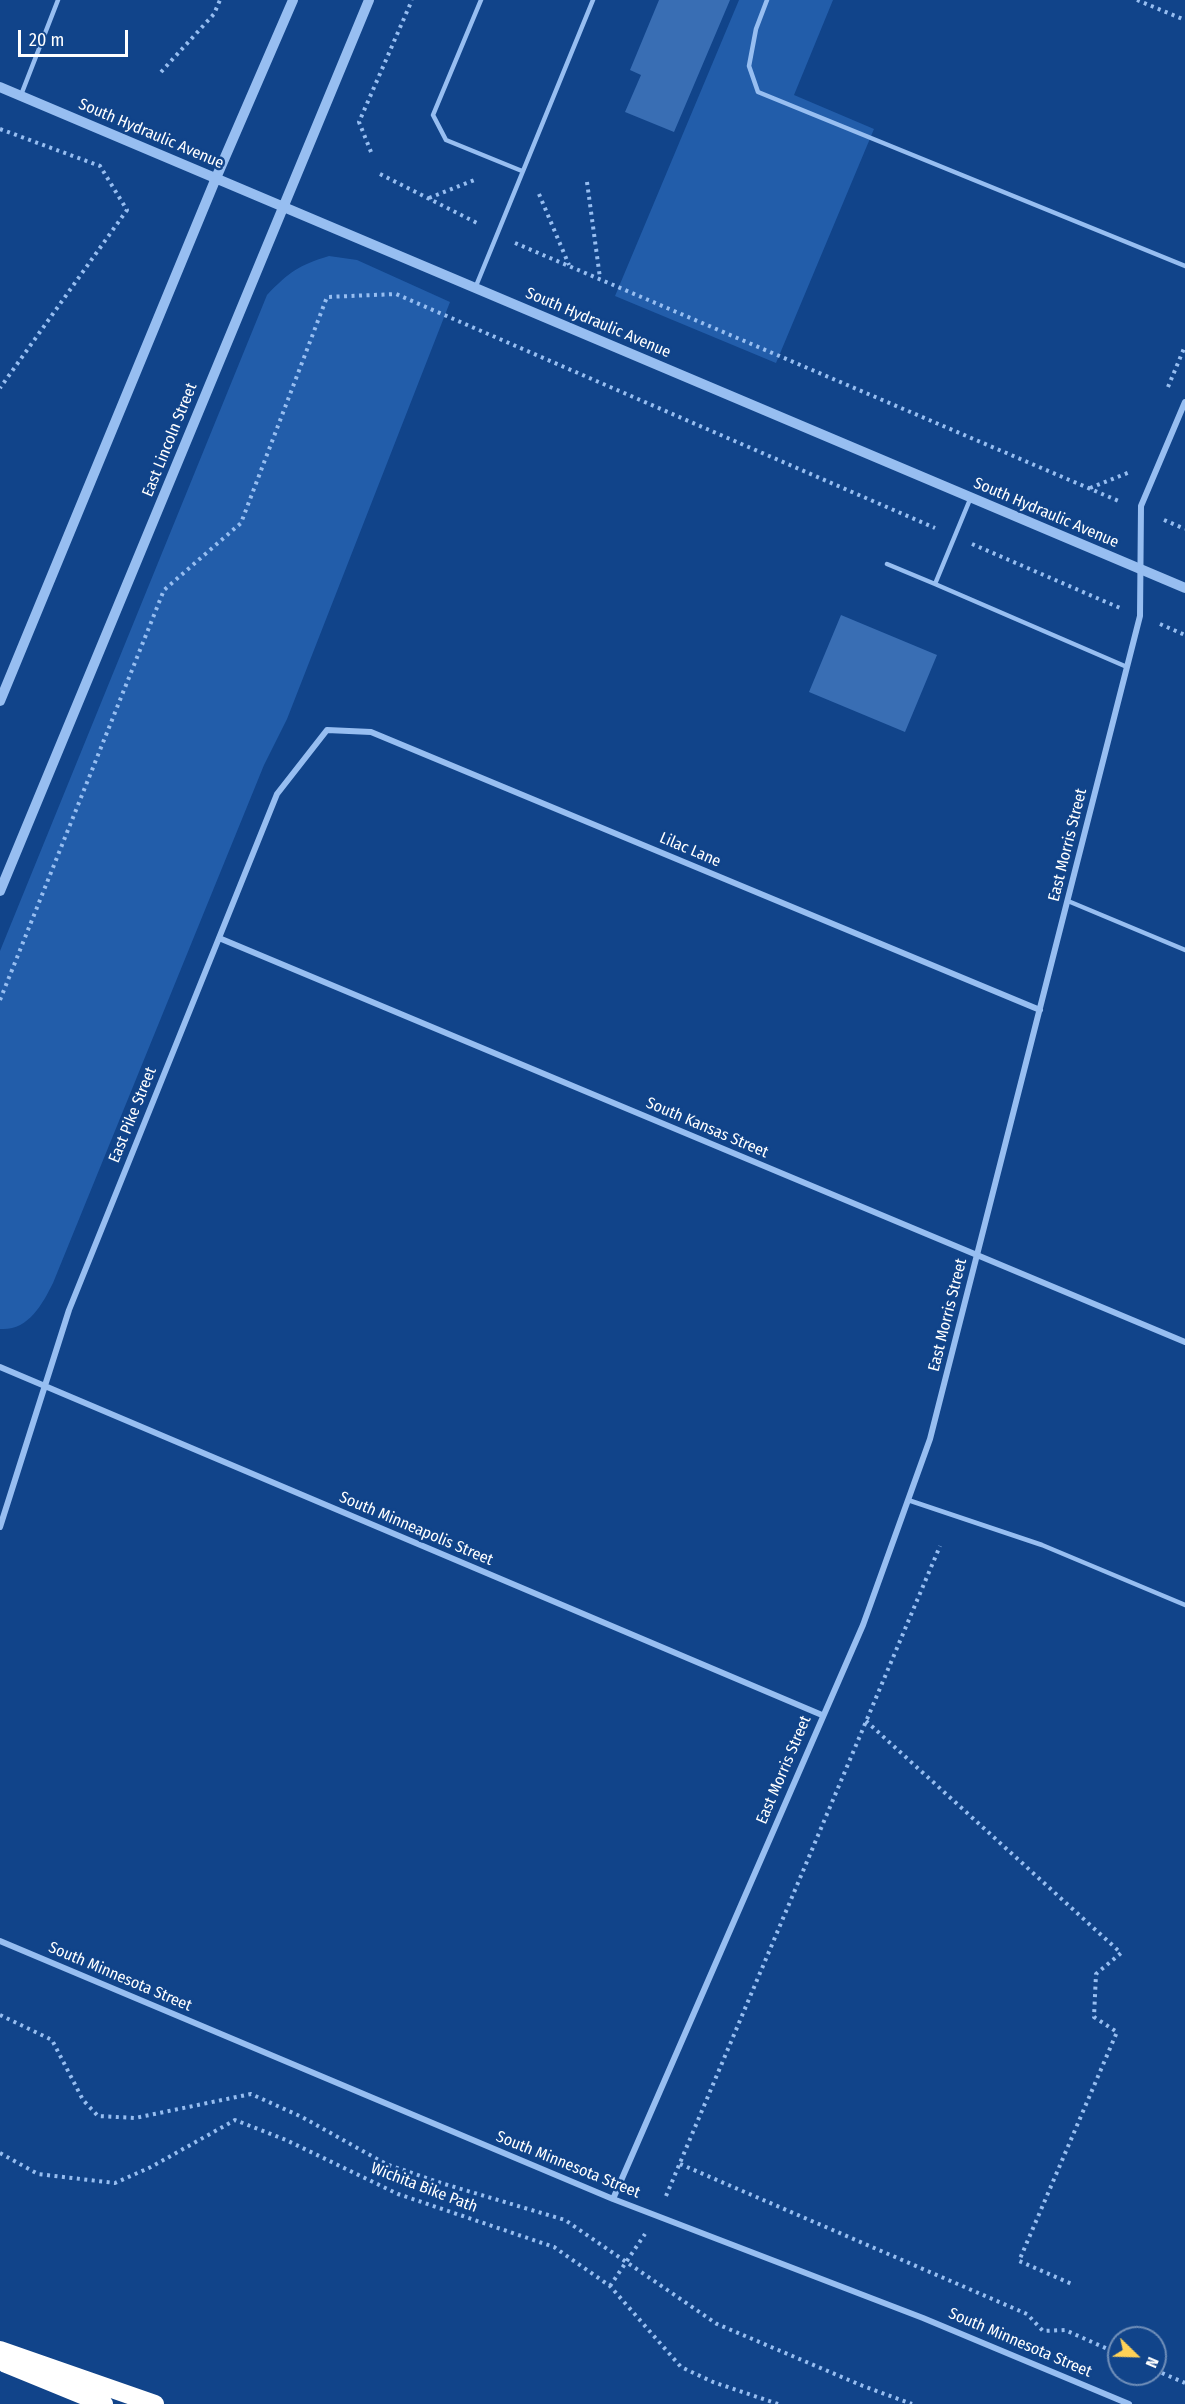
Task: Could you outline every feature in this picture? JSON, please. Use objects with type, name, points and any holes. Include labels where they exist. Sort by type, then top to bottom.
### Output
[{"type":"highway","points":[[0,2350],[155,2404]]},
{"type":"highway","points":[[0,2361],[104,2404]]},
{"type":"street","points":[[0,701],[216,178],[293,0]]},
{"type":"street","name":"East Lincoln Street","points":[[0,891],[369,0]]},
{"type":"street","name":"South Hydraulic Avenue","points":[[0,87],[1185,588]]},
{"type":"street","name":"East Morris Street","points":[[613,2199],[863,1624],[930,1439],[1140,616],[1141,506],[1185,402]]},
{"type":"street","name":"East Pike Street","points":[[0,1527],[69,1310],[277,794],[327,730]]},
{"type":"street","name":"Lilac Lane","points":[[327,730],[371,732],[1040,1010]]},
{"type":"street","name":"South Kansas Street","points":[[219,938],[1185,1342]]},
{"type":"street","name":"South Minneapolis Street","points":[[0,1368],[822,1715]]},
{"type":"street","name":"South Minnesota Street","points":[[0,1941],[613,2199],[923,2318],[1129,2404]]},
{"type":"lane","points":[[21,96],[58,0]]},
{"type":"lane","points":[[481,0],[433,114],[446,140],[522,171]]},
{"type":"lane","points":[[475,288],[593,0]]},
{"type":"lane","points":[[767,0],[756,29],[749,66],[758,92],[1185,266]]},
{"type":"lane","points":[[935,584],[971,497]]},
{"type":"lane","points":[[887,564],[1127,667]]},
{"type":"lane","points":[[1068,901],[1185,950]]},
{"type":"lane","points":[[908,1500],[1042,1545],[1185,1605]]},
{"type":"path","points":[[161,72],[214,14],[220,0]]},
{"type":"path","points":[[371,152],[360,122],[412,0]]},
{"type":"path","points":[[1137,0],[1185,20]]},
{"type":"path","points":[[0,129],[100,166],[126,210],[0,388]]},
{"type":"path","points":[[380,174],[497,233],[569,266],[1185,529]]},
{"type":"path","points":[[429,199],[477,178]]},
{"type":"path","points":[[587,182],[600,279]]},
{"type":"path","points":[[539,194],[569,266]]},
{"type":"path","points":[[0,1000],[164,590],[241,524],[327,297],[396,294],[1185,635]]},
{"type":"path","points":[[1168,387],[1185,346]]},
{"type":"path","points":[[1089,488],[1133,471]]},
{"type":"path","points":[[610,2286],[658,2216],[940,1546]]},
{"type":"path","points":[[866,1721],[1121,1953],[1096,1974],[1094,2017],[1117,2032],[1019,2261],[1074,2285]]},
{"type":"path","points":[[0,2015],[52,2040],[82,2100],[98,2116],[135,2118],[251,2094],[302,2117],[386,2164],[565,2220],[717,2324],[863,2386],[912,2404]]},
{"type":"path","name":"Wichita Bike Path","points":[[0,2153],[38,2174],[115,2183],[151,2167],[235,2120],[286,2140],[398,2194],[554,2247],[610,2286],[681,2367],[713,2382],[778,2404]]},
{"type":"path","points":[[680,2164],[1027,2314],[1043,2331],[1065,2330],[1107,2349]]},
{"type":"path","points":[[1167,2375],[1185,2383]]},
{"type":"shaded area","points":[[739,0],[833,0],[794,95],[874,129],[776,363],[615,296]]},
{"type":"shaded area","points":[[329,256],[357,260],[450,302],[287,719],[264,765],[53,1283],[33,1315],[19,1326],[0,1329],[0,951],[267,295],[295,270]]},
{"type":"building","points":[[659,0],[730,0],[674,132],[625,112],[641,75],[630,70]]},
{"type":"building","points":[[841,615],[937,655],[905,732],[809,692]]}]
